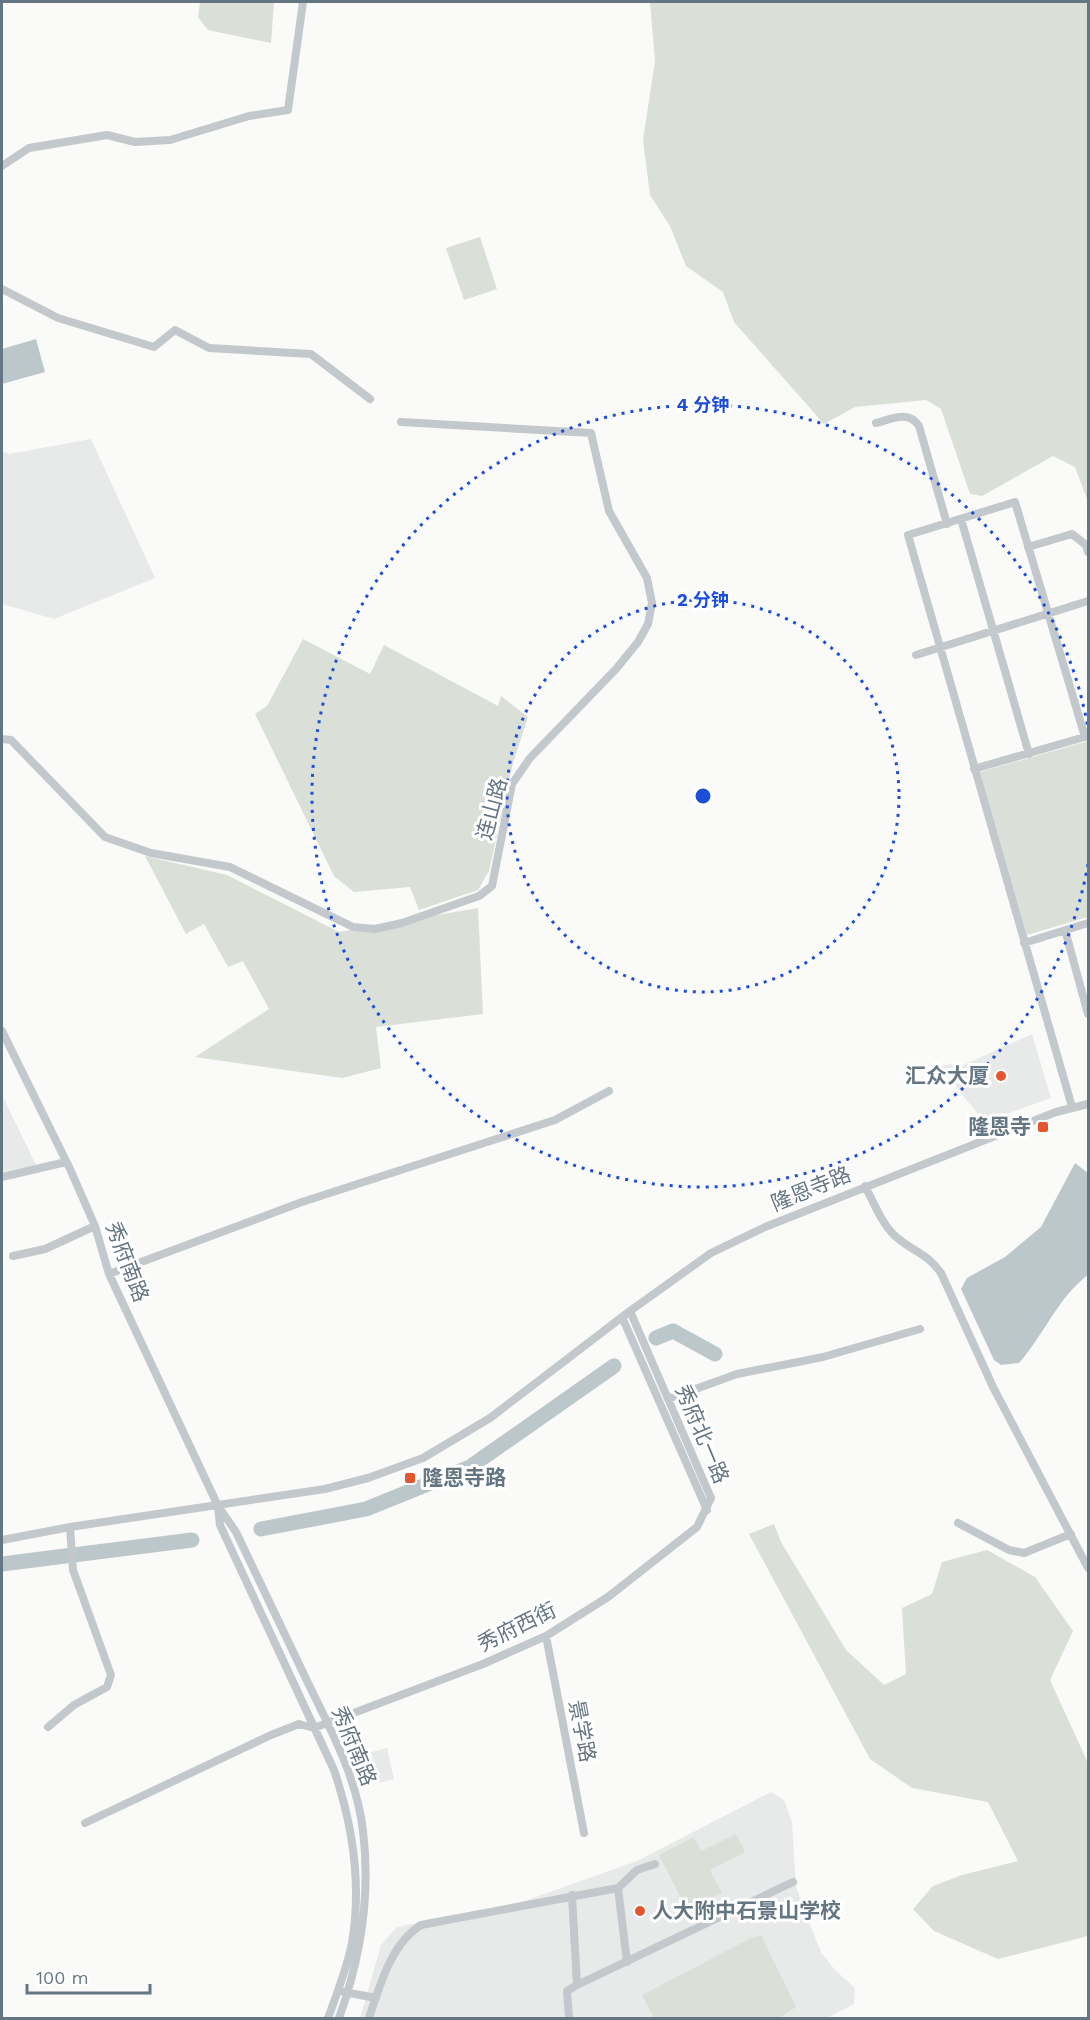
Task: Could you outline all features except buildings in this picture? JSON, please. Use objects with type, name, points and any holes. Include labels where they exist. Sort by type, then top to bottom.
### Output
[{"type":"street","points":[[2,166],[29,148],[107,135],[135,142],[170,140],[249,116],[288,110],[303,2]]},
{"type":"street","points":[[2,289],[58,318],[154,347],[176,330],[209,348],[311,354],[370,399]]},
{"type":"street","points":[[876,423],[906,416],[914,418],[919,426],[947,524]]},
{"type":"street","name":"连山路","points":[[2,738],[11,740],[105,837],[151,853],[230,867],[353,927],[375,929],[402,923],[479,896],[492,886],[513,784],[530,758],[616,669],[638,642],[648,624],[652,603],[646,578],[609,511],[591,433],[401,422]]},
{"type":"street","points":[[974,769],[1087,736],[1047,614],[1015,502],[908,535],[974,769],[1072,1107]]},
{"type":"street","points":[[961,519],[1029,754]]},
{"type":"street","points":[[1028,547],[1072,534],[1086,545],[1089,552]]},
{"type":"street","points":[[916,655],[1089,601]]},
{"type":"street","points":[[1024,943],[1089,923]]},
{"type":"street","points":[[1065,930],[1089,1014]]},
{"type":"street","name":"秀府南路","points":[[2,1031],[95,1226],[109,1274],[218,1506],[236,1532],[327,1723],[355,1792],[363,1829],[366,1892],[360,1947],[339,2019]]},
{"type":"street","points":[[109,1274],[302,1202],[555,1120],[609,1092]]},
{"type":"street","name":"隆恩寺路","points":[[2,1540],[70,1531],[347,1484],[423,1458],[490,1419],[626,1314],[711,1253],[765,1227],[866,1186],[1072,1107],[1089,1104]]},
{"type":"street","points":[[2,1178],[66,1162]]},
{"type":"street","points":[[866,1186],[881,1217],[895,1235],[931,1258],[941,1273],[993,1388],[1089,1568]]},
{"type":"street","points":[[13,1256],[45,1250],[95,1226]]},
{"type":"street","name":"秀府北一路","points":[[626,1314],[668,1399],[711,1498],[707,1510]]},
{"type":"street","name":"秀府北一路","points":[[626,1314],[707,1510]]},
{"type":"street","points":[[668,1399],[737,1374],[823,1357],[920,1329]]},
{"type":"street","name":"秀府南路","points":[[218,1506],[220,1525],[334,1770],[347,1810],[356,1877],[353,1934],[328,2019]]},
{"type":"street","name":"秀府西街","points":[[85,1823],[271,1735],[299,1724],[314,1728],[483,1664],[546,1636],[626,1583],[697,1527],[707,1510]]},
{"type":"street","points":[[958,1523],[1009,1550],[1024,1554],[1071,1534]]},
{"type":"street","points":[[48,1727],[74,1705],[107,1687],[111,1675],[73,1570],[70,1531]]},
{"type":"street","name":"景学路","points":[[546,1636],[584,1833]]},
{"type":"street","points":[[369,2019],[399,1944],[408,1933],[421,1924],[618,1888],[637,1870],[655,1864]]},
{"type":"street","points":[[569,2019],[567,1991],[793,1882]]},
{"type":"street","points":[[618,1888],[627,1962]]},
{"type":"street","points":[[572,1895],[577,1985]]},
{"type":"street","points":[[338,1989],[376,1998]]},
{"type":"shaded area","points":[[200,2],[274,2],[271,43],[208,30],[198,17]]},
{"type":"shaded area","points":[[650,2],[1088,2],[1088,502],[1075,467],[1053,456],[982,496],[970,494],[941,409],[926,400],[855,407],[824,424],[734,322],[723,292],[686,266],[670,226],[650,195],[643,140],[655,61]]},
{"type":"shaded area","points":[[480,237],[497,289],[464,300],[446,248]]},
{"type":"shaded area","points":[[36,339],[45,372],[2,384],[2,349]]},
{"type":"shaded area","points":[[91,439],[155,578],[54,619],[2,604],[2,451],[9,454]]},
{"type":"shaded area","points":[[303,639],[370,674],[384,645],[498,706],[501,696],[528,717],[513,763],[489,871],[478,890],[419,910],[410,887],[354,892],[334,876],[255,714],[267,706]]},
{"type":"shaded area","points":[[1088,741],[1088,917],[1027,935],[980,772]]},
{"type":"shaded area","points":[[145,856],[227,875],[339,932],[478,908],[483,1014],[376,1027],[381,1068],[342,1078],[195,1057],[269,1009],[243,961],[228,967],[204,924],[186,934]]},
{"type":"shaded area","points":[[1032,1034],[1051,1098],[984,1122],[940,1066],[952,1064],[955,1069]]},
{"type":"shaded area","points":[[2,1095],[36,1165],[2,1172]]},
{"type":"shaded area","points":[[1075,1163],[1088,1173],[1088,1275],[1068,1294],[1019,1363],[1001,1365],[994,1360],[961,1289],[967,1278],[1005,1257],[1041,1227]]},
{"type":"shaded area","points":[[774,1524],[781,1542],[846,1650],[884,1685],[906,1674],[902,1608],[932,1594],[942,1562],[987,1550],[1035,1577],[1073,1631],[1050,1680],[1088,1763],[1088,1936],[998,1959],[934,1931],[913,1909],[933,1886],[962,1875],[1018,1861],[988,1802],[912,1788],[870,1759],[749,1534]]},
{"type":"shaded area","points":[[387,1748],[394,1779],[379,1783],[371,1752]]},
{"type":"shaded area","name":"人大附中石景山学校","points":[[771,1792],[784,1800],[792,1822],[796,1886],[808,1920],[821,1952],[835,1970],[855,1988],[854,2004],[827,2018],[360,2018],[381,1945],[397,1927],[522,1902],[637,1861]]},
{"type":"shaded area","points":[[736,1834],[745,1852],[710,1870],[722,1893],[687,1910],[659,1855],[694,1837],[701,1851]]},
{"type":"shaded area","points":[[761,1935],[796,2007],[779,2018],[654,2018],[642,1995],[751,1938]]},
{"type":"waterway","points":[[656,1338],[673,1331],[715,1354]]},
{"type":"waterway","points":[[261,1529],[366,1509],[470,1467],[614,1366]]},
{"type":"waterway","points":[[2,1564],[192,1540]]},
{"type":"place","name":"汇众大厦","points":[[1001,1076]]},
{"type":"place","name":"隆恩寺","points":[[1043,1127]]},
{"type":"place","name":"隆恩寺路","points":[[410,1478]]},
{"type":"place","name":"人大附中石景山学校","points":[[640,1911]]}]
